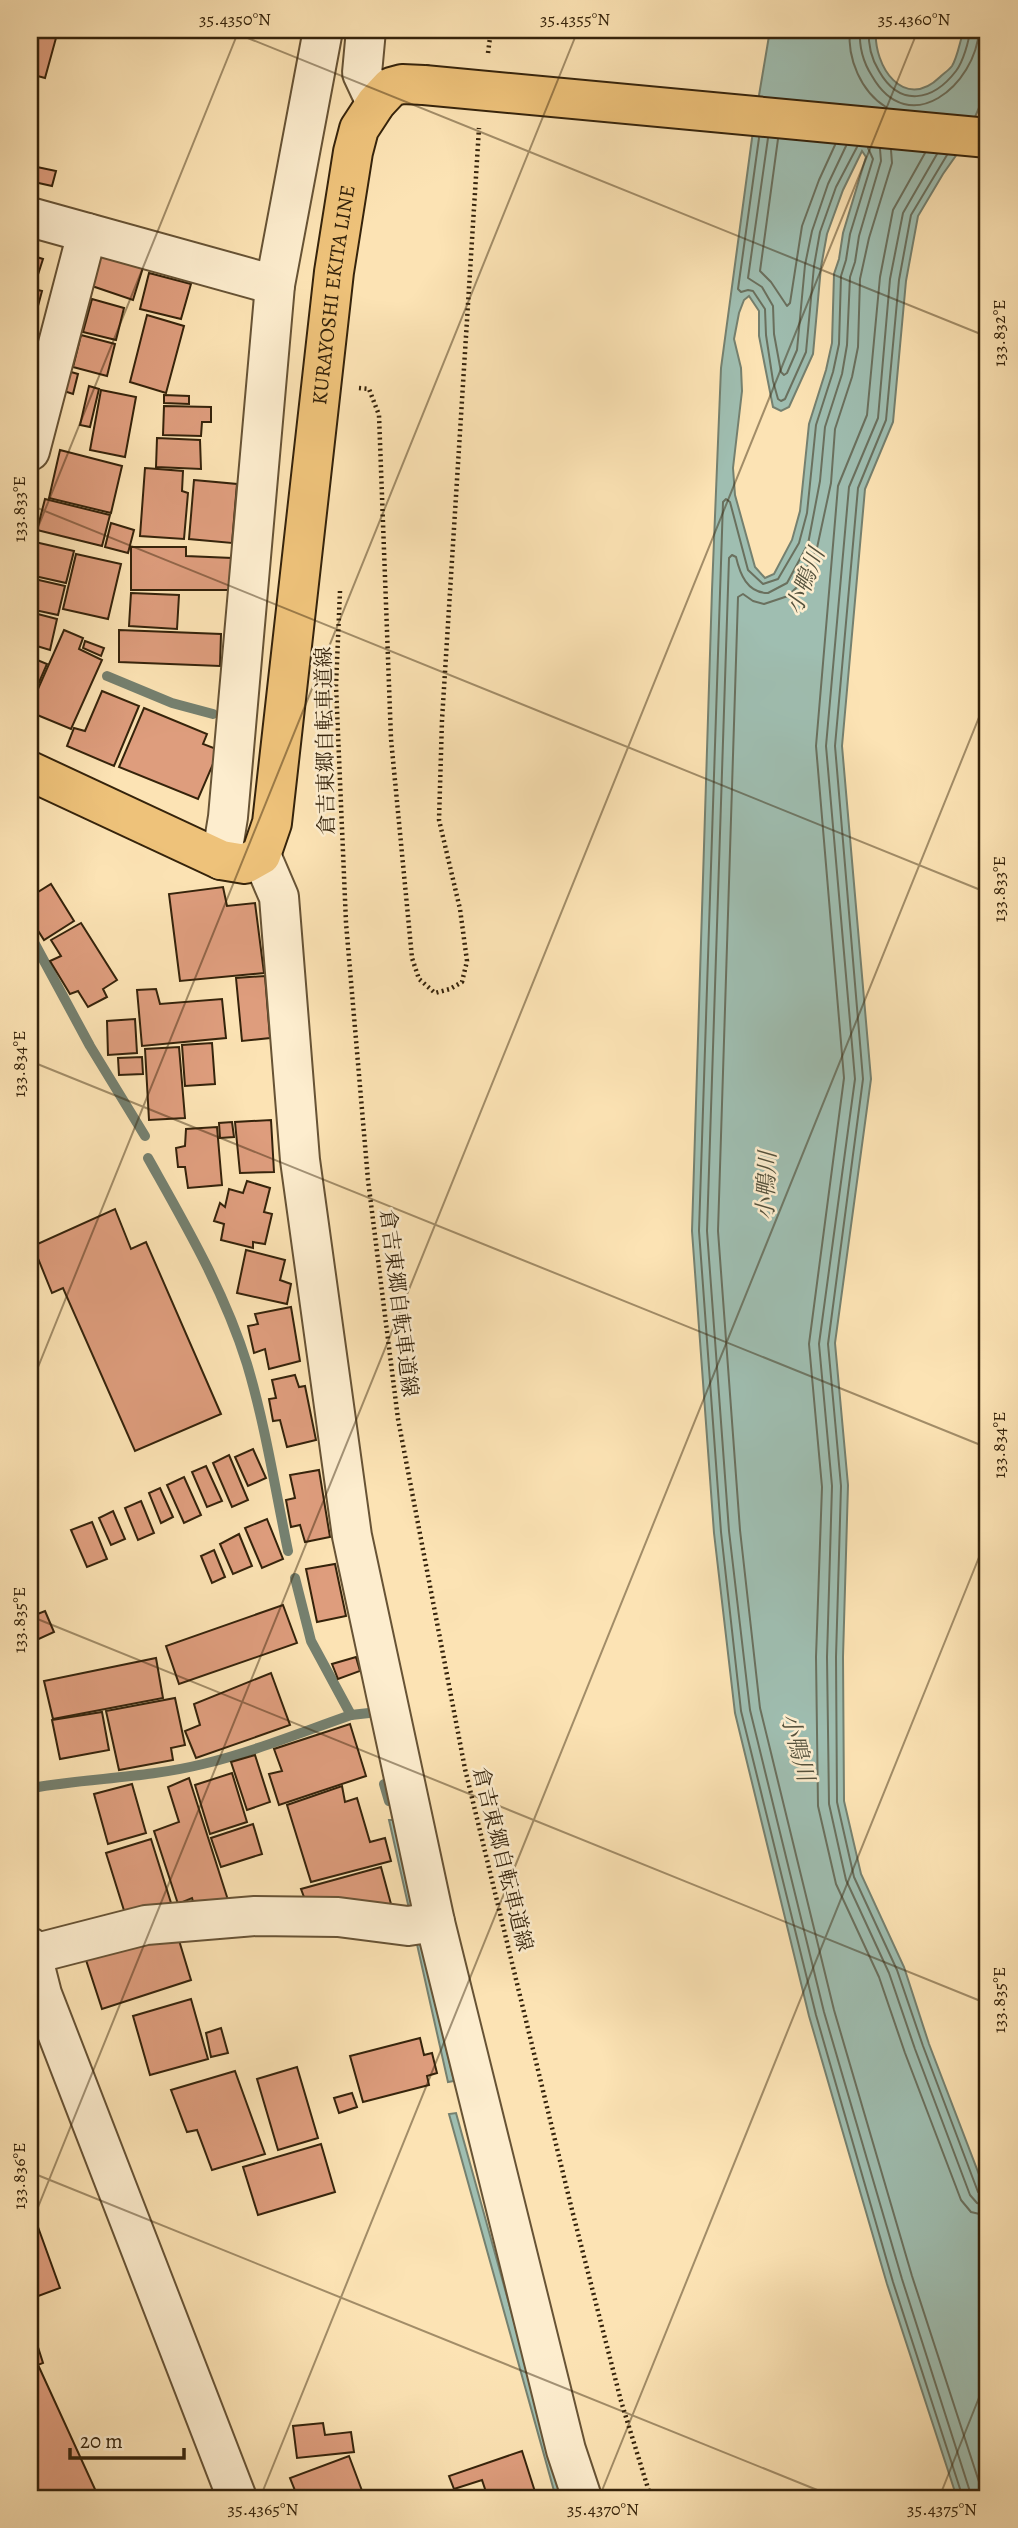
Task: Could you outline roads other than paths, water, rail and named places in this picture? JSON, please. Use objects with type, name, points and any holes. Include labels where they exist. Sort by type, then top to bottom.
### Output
[{"type":"main road","name":"KURAYOSHI EKITA LINE","points":[[261,855],[272,823],[334,272],[353,152],[359,130],[376,103],[391,87],[402,84],[424,85],[988,138]]},
{"type":"main road","points":[[30,771],[221,860],[245,864],[261,855]]},
{"type":"street","points":[[221,860],[228,817],[275,285],[323,30]]},
{"type":"street","points":[[366,30],[362,73],[376,103]]},
{"type":"street","points":[[30,217],[275,285]]},
{"type":"street","points":[[30,451],[87,233]]},
{"type":"street","points":[[261,855],[279,897],[300,1160],[352,1536],[435,1922],[566,2450],[582,2498]]},
{"type":"street","points":[[237,2498],[36,1996],[31,1951],[146,1925],[241,1917],[338,1917],[408,1926],[435,1922]]},
{"type":"water","name":"小鴨川","points":[[770,30],[876,30],[876,44],[885,70],[903,87],[914,89],[927,87],[952,66],[964,30],[988,30],[988,87],[962,147],[918,216],[906,281],[893,422],[865,489],[842,746],[871,1079],[835,1343],[848,1485],[843,1657],[844,1801],[861,1874],[904,1967],[929,2044],[988,2198],[988,2498],[957,2498],[887,2284],[809,2016],[735,1713],[714,1533],[692,1231],[721,368],[753,131]],"holes":[[[862,151],[866,157],[843,233],[834,274],[832,343],[809,424],[800,511],[792,540],[774,574],[765,578],[755,567],[735,495],[733,468],[742,391],[741,368],[734,339],[739,313],[744,300],[749,296],[759,311],[759,336],[773,407],[781,411],[789,407],[813,354],[821,267],[827,234],[843,190]]]},
{"type":"water","points":[[389,1820],[393,1820],[454,2081],[448,2082]]},
{"type":"water","points":[[456,2113],[563,2498],[556,2498],[449,2114]]},
{"type":"waterway","points":[[107,676],[172,703],[213,714]]},
{"type":"waterway","points":[[30,935],[90,1046],[145,1136]]},
{"type":"waterway","points":[[148,1158],[203,1258],[238,1337],[259,1410],[288,1551]]},
{"type":"waterway","points":[[295,1578],[311,1641],[351,1715]]},
{"type":"waterway","points":[[32,1788],[203,1764],[259,1748],[351,1715],[369,1713]]},
{"type":"waterway","points":[[384,1784],[389,1801]]}]
